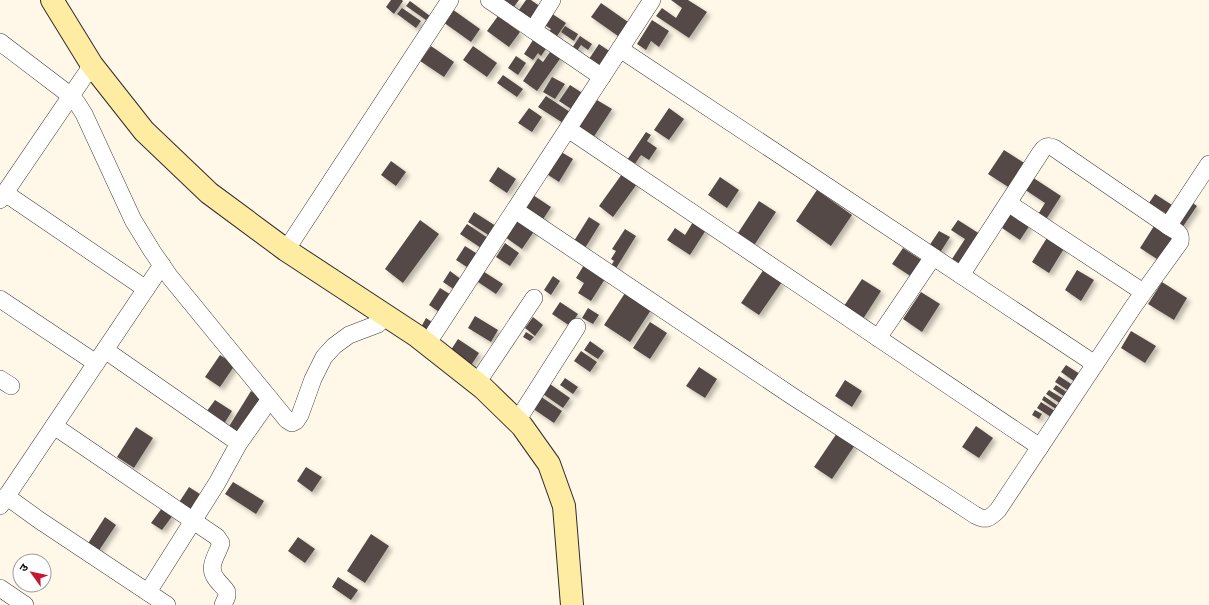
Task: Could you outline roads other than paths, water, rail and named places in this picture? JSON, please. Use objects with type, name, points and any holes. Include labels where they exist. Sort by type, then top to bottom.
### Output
[{"type":"street","points":[[52,0],[92,65],[144,131],[209,193],[286,250],[427,344],[477,383],[522,426],[549,464],[564,506],[572,605]]},
{"type":"street","points":[[286,250],[450,0]]},
{"type":"street","points":[[489,0],[602,77]]},
{"type":"street","points":[[533,30],[552,0]]},
{"type":"street","points":[[427,344],[652,0]]},
{"type":"street","points":[[0,42],[71,96],[84,114],[133,220],[170,277],[287,420],[292,423],[296,421],[300,415],[313,379],[324,357],[334,346],[350,335],[378,324],[386,316]]},
{"type":"street","points":[[620,49],[1095,364]]},
{"type":"street","points":[[92,65],[3,197],[146,289]]},
{"type":"street","points":[[568,129],[1040,447]]},
{"type":"street","points":[[515,210],[792,396],[975,516],[983,519],[991,517],[998,510],[1143,292],[1180,242],[1181,237],[1179,233],[1049,146],[1044,147],[961,275]]},
{"type":"street","points":[[1168,226],[1209,164]]},
{"type":"street","points":[[1008,203],[1143,292]]},
{"type":"street","points":[[878,338],[933,256]]},
{"type":"street","points":[[162,265],[3,501],[39,520],[167,605]]},
{"type":"street","points":[[477,383],[534,298]]},
{"type":"street","points":[[0,299],[101,356],[239,444]]},
{"type":"street","points":[[517,421],[577,327]]},
{"type":"street","points":[[148,592],[217,483],[239,444],[270,399]]},
{"type":"street","points":[[54,426],[217,537],[220,543],[219,550],[211,566],[212,573],[228,592],[223,605]]},
{"type":"street","points":[[0,588],[25,605]]}]
